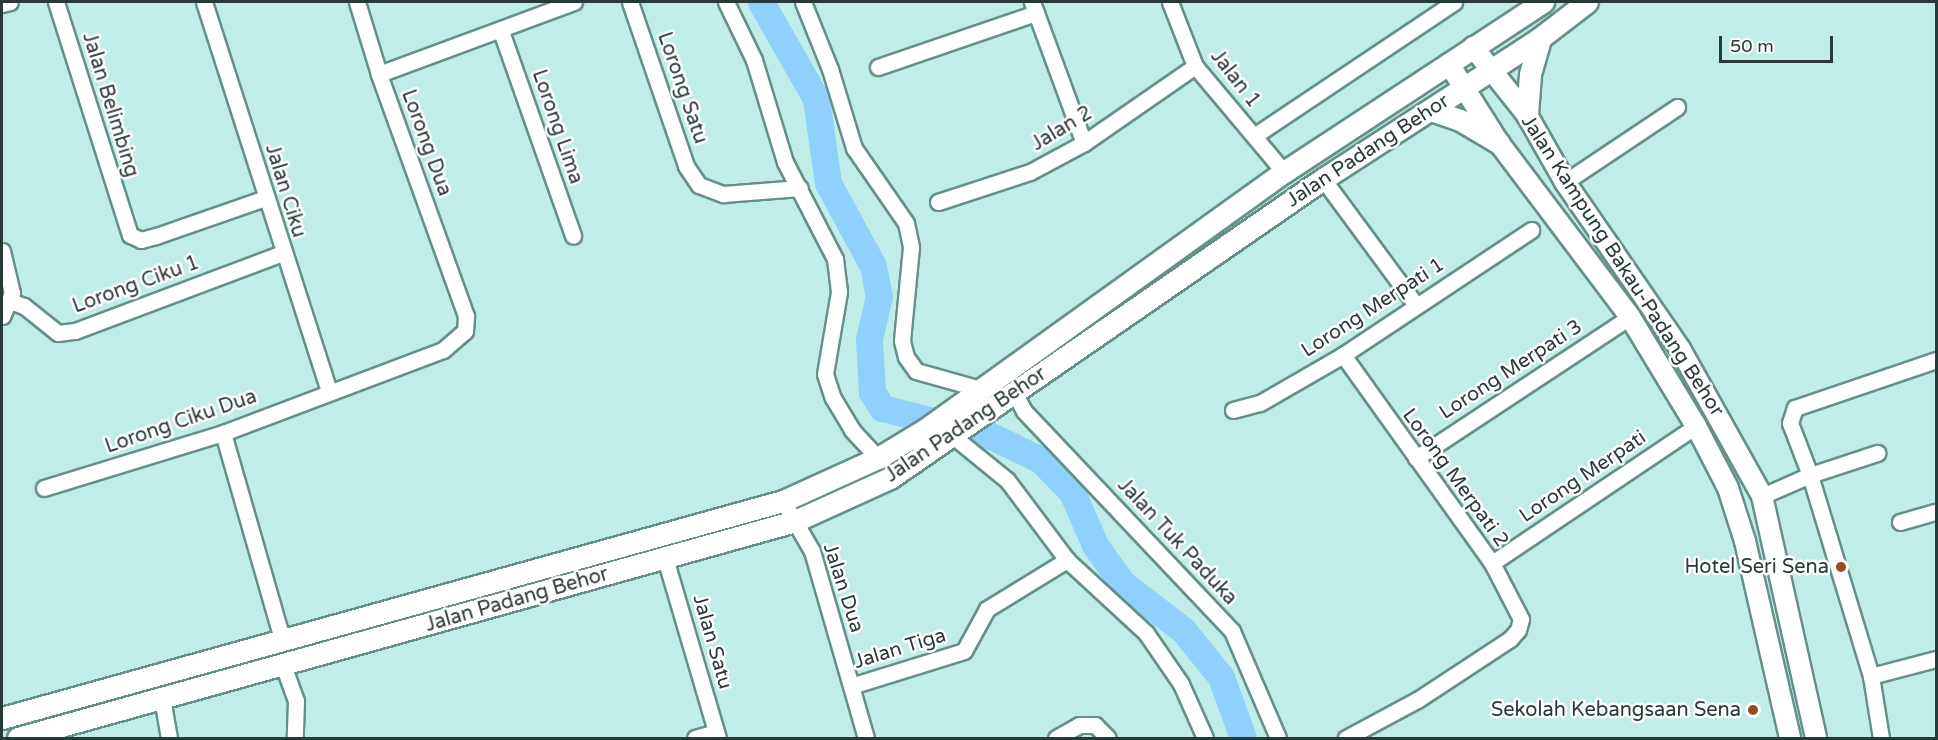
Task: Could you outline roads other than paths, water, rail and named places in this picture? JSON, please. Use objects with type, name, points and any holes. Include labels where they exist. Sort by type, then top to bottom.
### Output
[{"type":"main road","name":"Jalan Padang Behor","points":[[2,718],[283,642],[783,501],[878,458],[926,429],[1284,172],[1543,2]]},
{"type":"main road","name":"Jalan Padang Behor","points":[[18,738],[795,521],[890,478],[954,437],[1323,179],[1540,38],[1587,2]]},
{"type":"main road","points":[[1527,115],[1530,74],[1540,38]]},
{"type":"main road","points":[[1431,110],[1460,120],[1499,143]]},
{"type":"street","points":[[2,4],[10,2]]},
{"type":"street","name":"Jalan Belimbing","points":[[56,2],[130,235],[141,240],[265,198]]},
{"type":"street","name":"Jalan Ciku","points":[[204,2],[282,253],[329,391]]},
{"type":"street","name":"Lorong Dua","points":[[329,391],[443,350],[459,339],[465,331],[466,316],[379,74],[357,2]]},
{"type":"street","points":[[379,74],[501,31],[574,2]]},
{"type":"street","name":"Lorong Satu","points":[[630,2],[686,166],[699,185],[723,194],[800,188]]},
{"type":"street","points":[[726,2],[754,60],[785,162],[835,259],[839,292],[825,374],[833,398],[852,430],[878,458]]},
{"type":"street","points":[[803,2],[831,69],[854,148],[906,223],[911,247],[902,341],[906,357],[916,371],[976,393]]},
{"type":"street","name":"Jalan 1","points":[[1170,2],[1195,66],[1284,172]]},
{"type":"street","points":[[1254,136],[1454,2]]},
{"type":"street","points":[[878,67],[1034,7],[1084,143]]},
{"type":"street","name":"Lorong Lima","points":[[501,31],[573,236]]},
{"type":"street","name":"Jalan Kampung Bakau-Padang Behor","points":[[1473,47],[1527,115],[1565,182],[1680,349],[1762,496],[1816,738]]},
{"type":"street","name":"Jalan Kampung Bakau-Padang Behor","points":[[1449,64],[1466,86],[1499,143],[1630,317],[1696,426],[1728,488],[1745,541],[1790,738]]},
{"type":"street","name":"Jalan 2","points":[[938,202],[1030,172],[1084,143],[1195,66]]},
{"type":"street","points":[[1565,182],[1677,107]]},
{"type":"street","points":[[1323,179],[1415,304]]},
{"type":"street","name":"Lorong Merpati 1","points":[[1233,410],[1260,403],[1343,356],[1415,304],[1531,230]]},
{"type":"street","points":[[2,251],[12,293],[6,309]]},
{"type":"street","name":"Lorong Ciku 1","points":[[6,309],[24,306],[58,333],[75,331],[282,253]]},
{"type":"street","name":"Lorong Merpati 3","points":[[1416,458],[1630,317]]},
{"type":"street","name":"Lorong Merpati 2","points":[[1343,356],[1492,563],[1521,619],[1518,630],[1417,700],[1346,738]]},
{"type":"street","points":[[1881,738],[1871,676],[1810,475],[1790,423],[1795,408],[1936,360]]},
{"type":"street","name":"Lorong Ciku Dua","points":[[44,488],[224,432],[329,391]]},
{"type":"street","name":"Jalan Tuk Paduka","points":[[1009,397],[1232,631],[1263,696],[1278,738]]},
{"type":"street","name":"Lorong Merpati","points":[[1492,563],[1696,426]]},
{"type":"street","points":[[224,432],[283,642]]},
{"type":"street","points":[[954,437],[1007,480],[1067,560],[1127,613],[1165,655],[1204,738]]},
{"type":"street","points":[[1762,496],[1810,475],[1877,453]]},
{"type":"street","name":"Jalan Dua","points":[[783,501],[812,551],[866,738]]},
{"type":"street","points":[[1900,522],[1936,512]]},
{"type":"street","name":"Jalan Satu","points":[[665,558],[717,735]]},
{"type":"street","name":"Jalan Tiga","points":[[851,686],[964,651],[987,609],[1067,560]]},
{"type":"street","points":[[1871,676],[1936,659]]},
{"type":"street","points":[[283,665],[296,701],[295,738]]},
{"type":"street","points":[[162,698],[169,738]]},
{"type":"street","points":[[1056,738],[1079,725],[1095,725],[1108,738]]},
{"type":"street","points":[[695,738],[717,735]]},
{"type":"waterway","points":[[761,2],[816,99],[828,183],[873,266],[879,296],[869,339],[872,392],[882,408],[989,435],[1041,460],[1072,492],[1095,545],[1122,583],[1183,630],[1221,677],[1243,738]]},
{"type":"place","name":"Hotel Seri Sena","points":[[1841,567]]},
{"type":"place","name":"Sekolah Kebangsaan Sena","points":[[1753,710]]}]
